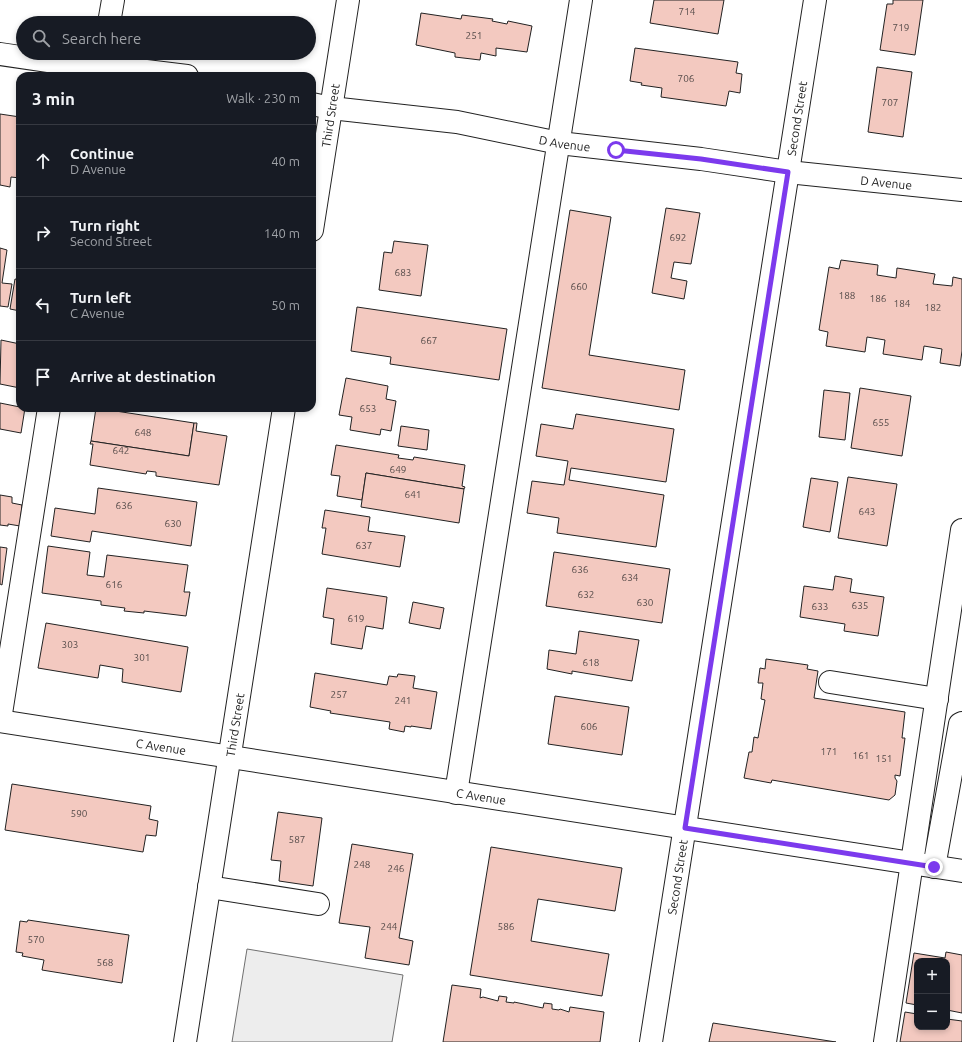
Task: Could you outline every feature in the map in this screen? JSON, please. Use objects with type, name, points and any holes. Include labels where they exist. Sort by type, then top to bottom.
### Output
[{"type":"street","points":[[110,16],[113,0]]},
{"type":"street","name":"Third Street","points":[[316,175],[321,106],[348,0]]},
{"type":"street","points":[[456,793],[581,0]]},
{"type":"street","name":"Second Street","points":[[652,1042],[815,0]]},
{"type":"street","points":[[0,54],[16,56]]},
{"type":"street","points":[[51,60],[154,72]]},
{"type":"street","name":"D Avenue","points":[[321,106],[457,122],[559,143],[701,159],[788,172],[962,190]]},
{"type":"street","points":[[0,721],[48,412]]},
{"type":"street","name":"Third Street","points":[[185,1042],[283,412]]},
{"type":"street","points":[[923,866],[937,699],[962,530]]},
{"type":"street","points":[[830,682],[937,699]]},
{"type":"street","name":"C Avenue","points":[[0,721],[962,871]]},
{"type":"street","points":[[885,1042],[923,866],[960,724],[962,723]]},
{"type":"street","points":[[209,887],[318,904]]},
{"type":"shaded area","points":[[247,949],[403,975],[392,1042],[232,1042]]},
{"type":"building","points":[[654,0],[724,0],[718,34],[650,23]]},
{"type":"building","points":[[893,0],[923,0],[915,55],[880,50],[887,4],[893,4]]},
{"type":"building","points":[[421,13],[461,19],[462,15],[493,19],[492,21],[507,24],[508,21],[532,26],[527,52],[496,48],[496,56],[481,53],[480,60],[455,57],[455,53],[416,45]]},
{"type":"building","points":[[635,48],[738,62],[736,73],[742,74],[740,93],[729,91],[726,106],[661,97],[662,88],[641,85],[642,83],[630,81]]},
{"type":"building","points":[[877,67],[912,72],[903,137],[868,132]]},
{"type":"building","points":[[0,114],[16,116],[16,178],[11,177],[10,187],[0,185]]},
{"type":"building","points":[[666,208],[700,213],[691,264],[674,262],[671,278],[687,281],[684,299],[652,293]]},
{"type":"building","points":[[570,210],[611,217],[589,355],[685,370],[679,410],[542,388]]},
{"type":"building","points":[[394,241],[428,245],[421,296],[379,290],[384,252],[392,253]]},
{"type":"building","points":[[0,248],[7,250],[2,283],[12,284],[8,307],[0,306]]},
{"type":"building","points":[[841,260],[878,265],[877,275],[896,278],[897,268],[935,274],[933,284],[952,286],[953,277],[962,279],[962,351],[960,366],[940,363],[942,349],[924,346],[922,360],[883,354],[885,340],[867,337],[865,352],[826,346],[828,332],[819,330],[829,267],[839,269]]},
{"type":"building","points":[[15,279],[16,310],[10,309]]},
{"type":"building","points":[[357,307],[507,329],[499,380],[390,364],[391,357],[351,351]]},
{"type":"building","points":[[1,340],[16,343],[16,387],[0,384]]},
{"type":"building","points":[[346,378],[388,386],[386,399],[396,401],[391,431],[381,429],[380,435],[350,430],[352,417],[339,415]]},
{"type":"building","points":[[860,388],[911,396],[902,456],[851,448]]},
{"type":"building","points":[[824,390],[850,393],[845,440],[819,437]]},
{"type":"building","points":[[0,403],[16,406],[16,412],[24,412],[21,433],[0,429]]},
{"type":"building","points":[[95,412],[122,412],[194,423],[189,456],[91,441]]},
{"type":"building","points":[[576,414],[674,429],[666,482],[571,468],[569,480],[664,495],[656,547],[557,533],[559,518],[527,513],[532,481],[564,485],[568,461],[536,456],[541,424],[573,429]]},
{"type":"building","points":[[194,423],[197,423],[196,431],[227,436],[219,485],[156,476],[156,472],[147,471],[146,474],[90,465],[93,444],[90,444],[91,441],[189,456]]},
{"type":"building","points":[[401,426],[429,430],[427,450],[398,446]]},
{"type":"building","points":[[336,445],[399,455],[398,458],[413,460],[414,457],[465,465],[462,486],[465,487],[464,489],[366,473],[362,500],[337,496],[340,476],[331,475]]},
{"type":"building","points":[[366,473],[464,489],[459,523],[361,507]]},
{"type":"building","points":[[848,477],[897,484],[887,546],[838,538]]},
{"type":"building","points":[[811,478],[838,482],[830,532],[803,527]]},
{"type":"building","points":[[98,488],[197,502],[191,546],[92,531],[90,542],[51,536],[55,508],[95,514]]},
{"type":"building","points":[[0,495],[12,497],[12,503],[22,505],[20,526],[8,524],[8,526],[0,525]]},
{"type":"building","points":[[325,510],[370,517],[368,531],[405,536],[400,567],[322,554],[326,528],[322,528]]},
{"type":"building","points":[[48,546],[90,552],[87,575],[104,577],[107,555],[188,565],[184,592],[190,592],[186,616],[144,611],[144,613],[124,611],[125,608],[101,605],[101,601],[42,593]]},
{"type":"building","points":[[0,547],[7,548],[2,585],[0,584]]},
{"type":"building","points":[[554,552],[670,569],[662,623],[546,606]]},
{"type":"building","points":[[835,576],[852,579],[850,592],[884,597],[878,636],[844,631],[845,624],[800,617],[804,586],[833,590]]},
{"type":"building","points":[[327,588],[387,597],[383,629],[366,626],[362,649],[331,644],[334,619],[323,617]]},
{"type":"building","points":[[413,602],[444,608],[440,629],[409,623]]},
{"type":"building","points":[[46,623],[188,647],[181,692],[122,682],[123,669],[100,665],[98,678],[38,668]]},
{"type":"building","points":[[579,631],[639,640],[632,681],[572,671],[572,674],[547,669],[549,650],[576,654]]},
{"type":"building","points":[[766,659],[808,665],[807,669],[818,671],[814,698],[905,712],[902,738],[905,738],[900,776],[895,775],[897,781],[895,795],[889,800],[772,780],[771,783],[744,778],[749,752],[752,752],[754,737],[758,738],[765,700],[761,699],[763,683],[758,683],[760,668],[765,669]]},
{"type":"building","points":[[315,673],[387,685],[389,676],[397,677],[398,674],[415,676],[413,688],[437,692],[431,729],[405,726],[404,732],[389,729],[390,722],[330,713],[331,711],[310,707]]},
{"type":"building","points":[[555,696],[629,707],[622,755],[548,744]]},
{"type":"building","points":[[12,784],[151,806],[149,819],[158,821],[156,836],[146,835],[143,852],[5,830]]},
{"type":"building","points":[[278,812],[322,818],[313,886],[279,881],[281,861],[271,860]]},
{"type":"building","points":[[352,844],[413,854],[399,938],[413,941],[409,965],[365,958],[370,927],[339,923]]},
{"type":"building","points":[[491,847],[622,868],[615,911],[538,899],[531,941],[609,954],[602,996],[470,975]]},
{"type":"building","points":[[28,920],[129,935],[122,983],[42,970],[44,960],[22,956],[23,953],[16,952],[20,921],[27,922]]},
{"type":"building","points":[[946,952],[962,955],[962,1013],[950,1011],[950,958],[945,958]]},
{"type":"building","points":[[914,953],[945,958],[914,958],[914,1004],[906,1003]]},
{"type":"building","points":[[452,985],[481,989],[480,998],[483,997],[498,1001],[499,996],[507,997],[506,1002],[514,1002],[543,1008],[544,1003],[552,1004],[552,1009],[560,1009],[569,1012],[570,1007],[604,1012],[600,1042],[443,1042]]},
{"type":"building","points":[[905,1012],[914,1014],[914,1030],[950,1030],[950,1019],[962,1021],[962,1042],[900,1042]]},
{"type":"building","points":[[713,1023],[836,1042],[709,1042]]},
{"type":"route","points":[[616,150],[701,159],[788,172],[685,828],[934,867]]}]
